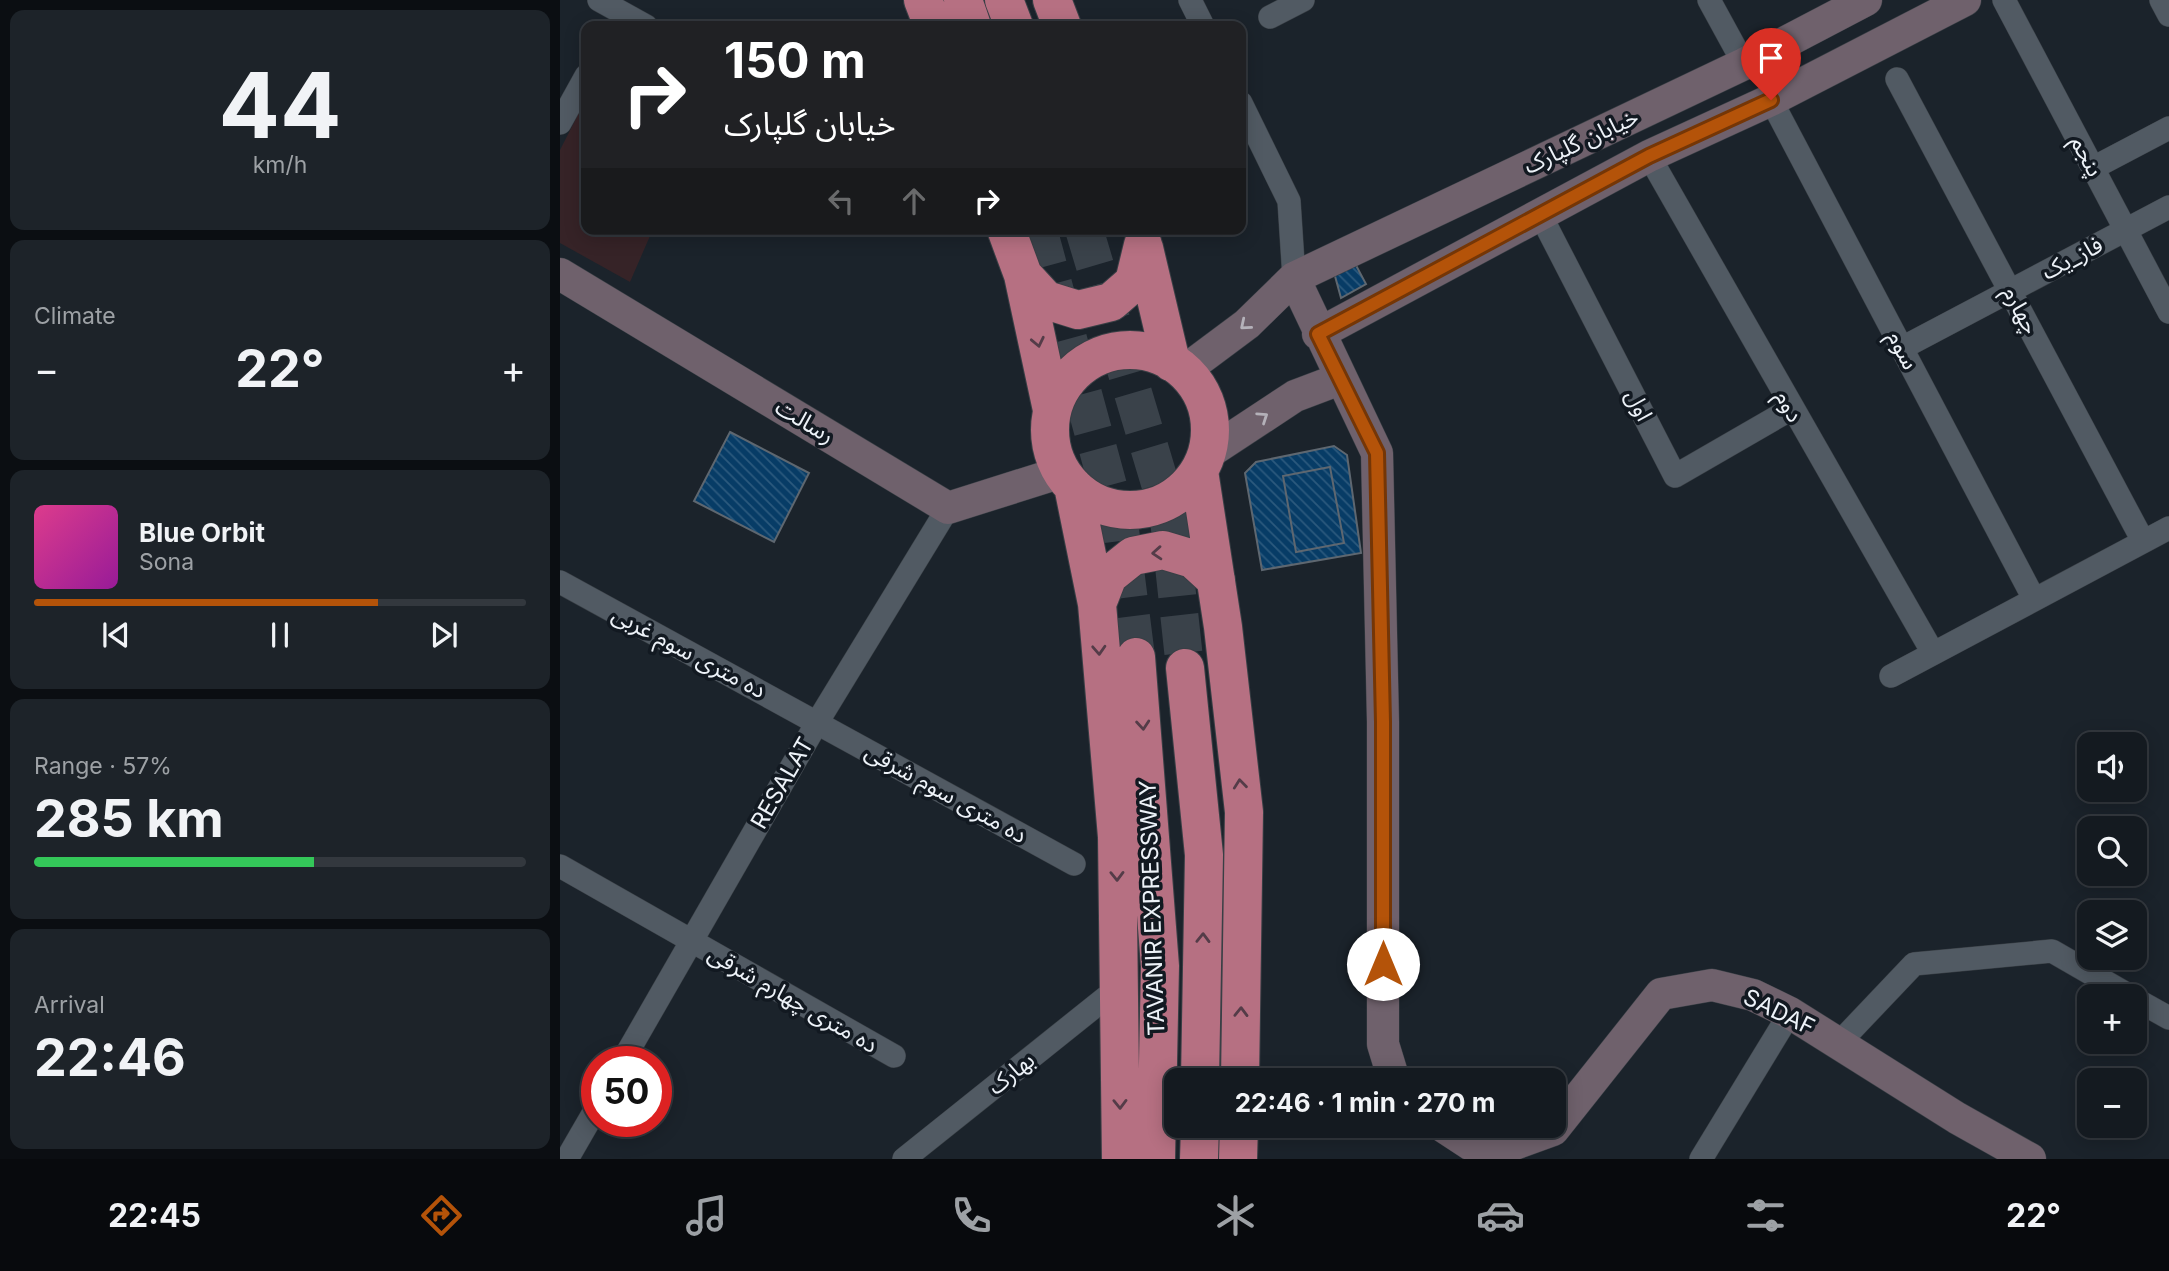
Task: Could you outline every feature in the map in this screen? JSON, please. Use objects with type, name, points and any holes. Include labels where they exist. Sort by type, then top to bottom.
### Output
[{"type":"highway","points":[[923,0],[931,21]]},
{"type":"highway","points":[[962,0],[970,21]]},
{"type":"highway","points":[[1004,0],[1012,21]]},
{"type":"highway","points":[[1052,0],[1060,21]]},
{"type":"highway","points":[[1008,235],[1023,275],[1052,410],[1050,431],[1053,452],[1067,479],[1097,604],[1117,837],[1121,1159]]},
{"type":"highway","points":[[1023,275],[1046,300],[1078,310],[1111,302],[1134,282],[1141,237]]},
{"type":"highway","points":[[1141,237],[1178,367]]},
{"type":"highway","points":[[1052,410],[1062,388],[1078,369],[1100,356],[1123,351],[1148,352],[1178,367],[1196,385],[1207,410],[1210,436],[1203,463],[1184,490],[1163,503],[1140,510],[1115,509],[1092,501],[1067,479]]},
{"type":"highway","points":[[1203,463],[1244,812],[1240,1068]]},
{"type":"highway","points":[[1097,604],[1108,576],[1133,556],[1163,550],[1193,559],[1216,580]]},
{"type":"highway","name":"TAVANIR EXPRESSWAY","points":[[1136,657],[1160,966],[1156,1159]]},
{"type":"highway","name":"TAVANIR EXPRESSWAY","points":[[1185,668],[1204,855],[1200,1068]]},
{"type":"highway","points":[[1199,1138],[1199,1159]]},
{"type":"highway","points":[[1238,1159],[1239,1138]]},
{"type":"main road","name":"خیابان گلپارک","points":[[1318,334],[1649,156],[1771,100],[1965,0]]},
{"type":"main road","name":"خیابان گلپارک","points":[[1178,367],[1247,324],[1294,278],[1744,64],[1861,1]]},
{"type":"main road","name":"رسالت","points":[[560,274],[948,508]]},
{"type":"main road","points":[[1294,278],[1318,334],[1377,453],[1383,722],[1384,1044],[1391,1068]]},
{"type":"main road","points":[[1203,463],[1295,396],[1340,379]]},
{"type":"main road","points":[[948,508],[1067,479]]},
{"type":"main road","name":"SADAF","points":[[1456,1138],[1472,1151],[1509,1146],[1553,1130],[1661,994],[1712,985],[1753,995],[1790,1013],[2018,1155]]},
{"type":"street","points":[[599,0],[621,13]]},
{"type":"street","points":[[1190,0],[1200,21]]},
{"type":"street","points":[[1270,17],[1303,0]]},
{"type":"street","points":[[1709,0],[1744,64]]},
{"type":"street","name":"پنجم","points":[[2004,0],[2126,230],[2159,269],[2169,312]]},
{"type":"street","points":[[2161,0],[2169,15]]},
{"type":"street","name":"چهارم","points":[[1897,79],[2143,541]]},
{"type":"street","points":[[560,123],[581,85]]},
{"type":"street","name":"سوم","points":[[1771,100],[2034,599]]},
{"type":"street","points":[[1246,113],[1289,201],[1294,278]]},
{"type":"street","points":[[2093,168],[2169,128]]},
{"type":"street","name":"دوم","points":[[1649,156],[1791,409],[1933,653]]},
{"type":"street","name":"فاز_یک","points":[[1902,348],[2169,207]]},
{"type":"street","name":"اول","points":[[1541,216],[1675,476],[1791,409]]},
{"type":"street","name":"RESALAT","points":[[631,1046],[818,721],[948,508]]},
{"type":"street","points":[[1891,676],[2169,528]]},
{"type":"street","name":"ده متری سوم غربی","points":[[560,582],[818,721]]},
{"type":"street","name":"ده متری سوم شرقی","points":[[818,721],[1074,864]]},
{"type":"street","name":"ده متری چهارم شرقی","points":[[560,866],[894,1056]]},
{"type":"street","points":[[1838,1044],[1914,964],[2052,951],[2109,984]]},
{"type":"street","name":"بهارک","points":[[904,1159],[1119,987]]},
{"type":"street","points":[[2147,1006],[2169,1018]]},
{"type":"street","points":[[1701,1159],[1790,1013]]},
{"type":"street","points":[[567,1156],[581,1133]]},
{"type":"shaded area","points":[[581,109],[581,235],[650,235],[630,282],[560,243],[560,150]]},
{"type":"building","points":[[1351,256],[1366,284],[1341,298],[1332,265]]},
{"type":"building","points":[[730,432],[809,473],[774,542],[694,501]]},
{"type":"building","points":[[1334,446],[1347,455],[1361,553],[1262,570],[1245,473],[1256,462]],"holes":[[[1330,467],[1344,543],[1296,552],[1283,476]]]},
{"type":"building","points":[[1330,467],[1344,543],[1296,552],[1283,476]]},
{"type":"tunnel","points":[[1040,235],[1120,530],[1136,657]]},
{"type":"tunnel","points":[[1086,235],[1168,510],[1185,668]]},
{"type":"route","points":[[1383,964],[1383,722],[1377,453],[1318,334],[1649,156],[1771,100]]}]
